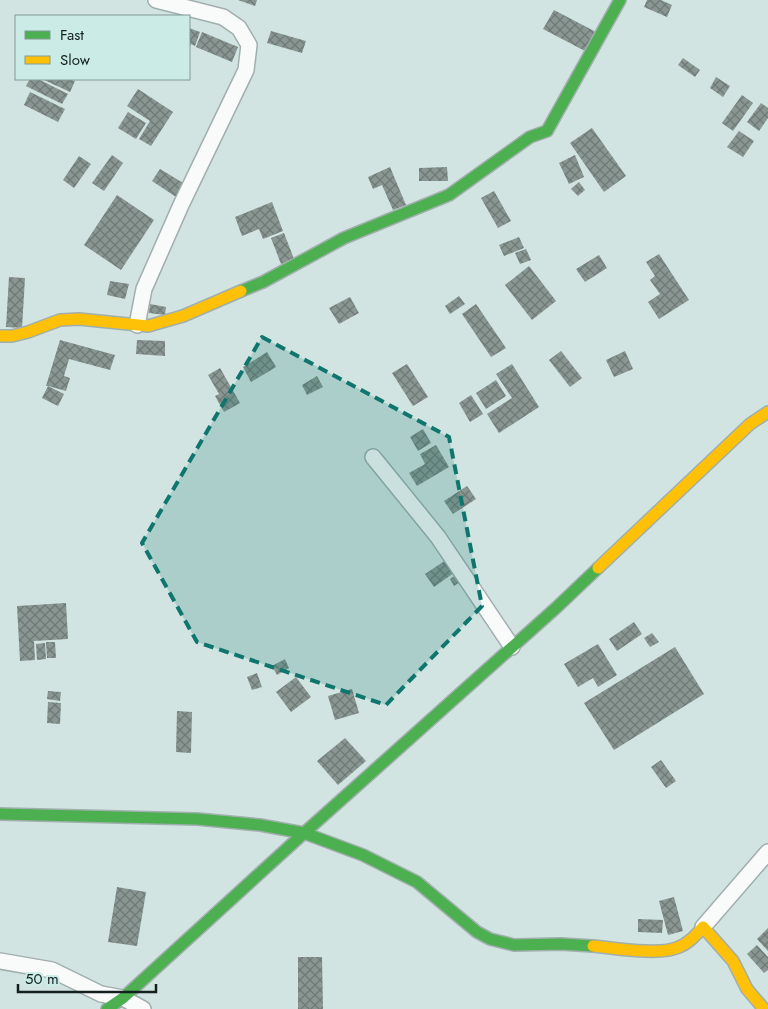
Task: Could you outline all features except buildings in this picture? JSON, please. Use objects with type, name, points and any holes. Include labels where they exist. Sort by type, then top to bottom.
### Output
[{"type":"street","points":[[137,325],[144,289],[181,205],[246,70],[249,46],[239,28],[224,18],[156,0]]},
{"type":"street","points":[[0,336],[12,336],[28,332],[60,320],[148,326],[183,316],[263,282],[344,238],[449,195],[530,137],[547,131],[620,0]]},
{"type":"street","points":[[107,1009],[123,998],[512,647],[750,424],[768,412]]},
{"type":"street","points":[[373,457],[438,537],[512,647]]},
{"type":"street","points":[[0,814],[197,819],[260,825],[304,833],[362,855],[417,882],[478,932],[487,938],[508,945],[573,944],[622,950],[670,950],[689,943],[768,852]]},
{"type":"street","points":[[702,927],[733,961],[747,989],[764,1009]]},
{"type":"street","points":[[0,962],[52,970],[72,978],[101,994],[123,998],[143,1009]]},
{"type":"highlighted area","points":[[262,337],[449,437],[482,606],[386,705],[197,642],[142,543]]},
{"type":"traffic: fast","points":[[241,291],[263,282],[344,238],[449,195],[530,137],[547,131],[620,0]]},
{"type":"traffic: fast","points":[[107,1009],[123,998],[598,568]]},
{"type":"traffic: fast","points":[[0,814],[197,819],[260,825],[304,833],[363,855],[417,882],[477,932],[490,939],[514,945],[561,944],[593,946]]},
{"type":"traffic: slow","points":[[0,336],[12,336],[28,332],[60,320],[79,319],[148,326],[183,316],[241,291]]},
{"type":"traffic: slow","points":[[598,568],[750,424],[768,412]]},
{"type":"traffic: slow","points":[[593,946],[637,951],[671,950],[686,943],[703,927],[733,961],[747,989],[764,1009]]}]
